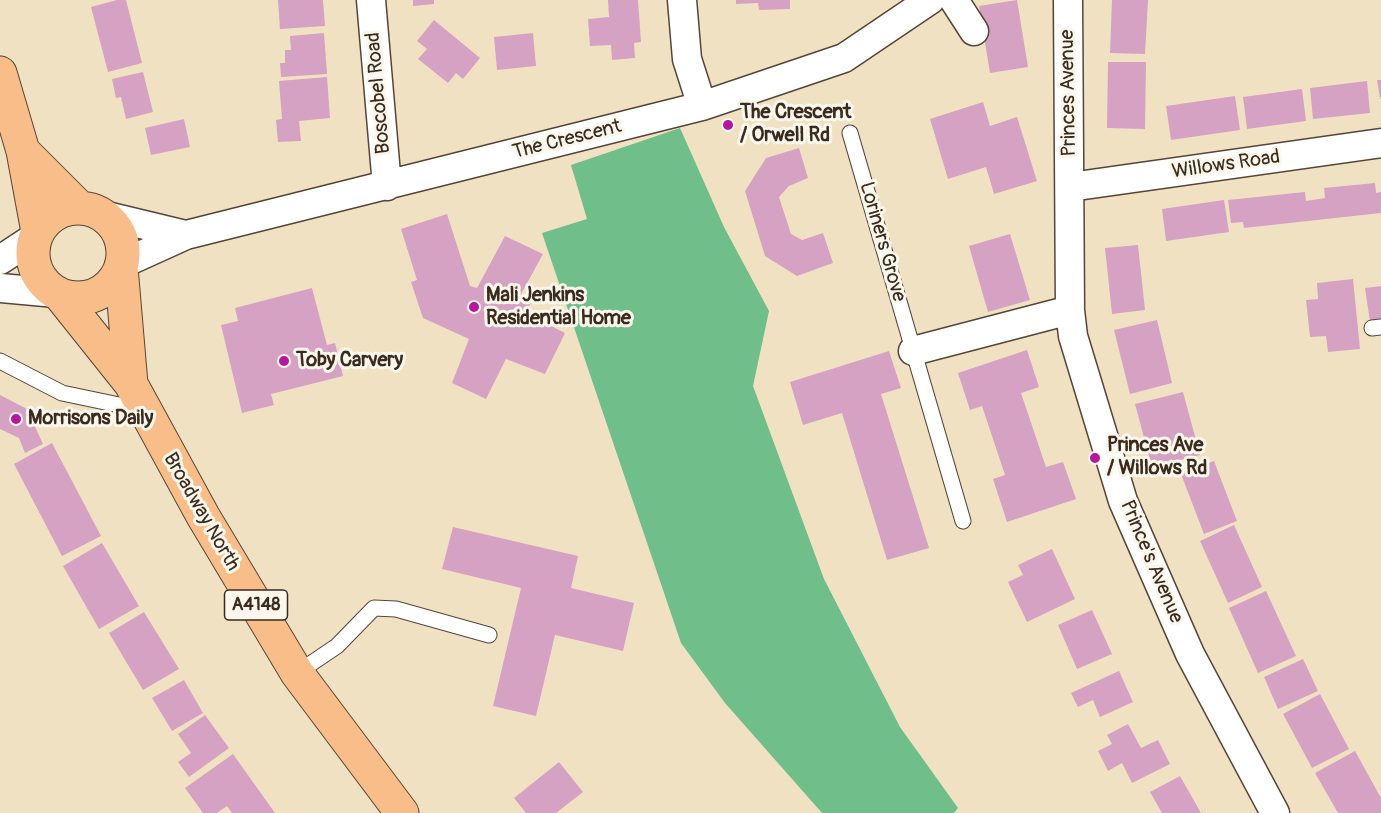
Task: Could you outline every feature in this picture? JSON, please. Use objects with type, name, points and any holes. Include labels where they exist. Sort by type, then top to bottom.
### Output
[{"type":"highway","points":[[0,73],[23,151],[36,235]]},
{"type":"highway","points":[[23,151],[92,212],[114,225],[121,239],[124,254],[122,266],[112,284],[97,295],[78,299],[58,294],[47,287],[38,276],[33,262],[36,235],[48,219],[63,211],[92,212]]},
{"type":"highway","name":"Broadway North","points":[[122,266],[137,397]]},
{"type":"highway","name":"Broadway North","points":[[58,294],[137,397],[203,516],[297,673],[402,813]]},
{"type":"street","name":"Boscobel Road","points":[[371,0],[387,186]]},
{"type":"street","points":[[682,0],[687,59],[702,106]]},
{"type":"street","name":"The Crescent","points":[[122,266],[186,235],[702,106],[844,58],[930,0]]},
{"type":"street","points":[[954,0],[974,31]]},
{"type":"street","name":"Princes Avenue","points":[[1068,0],[1070,187]]},
{"type":"street","name":"Willows Road","points":[[1070,187],[1381,143]]},
{"type":"street","name":"Prince's Avenue","points":[[1070,187],[1070,310],[1073,336],[1123,501],[1190,654],[1275,813]]},
{"type":"street","name":"The Crescent","points":[[92,212],[186,235]]},
{"type":"street","points":[[0,260],[36,235]]},
{"type":"street","points":[[0,288],[58,294]]},
{"type":"street","points":[[914,351],[1070,310]]},
{"type":"lane","name":"Loriners Grove","points":[[850,133],[963,521]]},
{"type":"lane","points":[[0,361],[62,393],[137,397]]},
{"type":"lane","points":[[297,673],[337,646],[374,608],[396,609],[489,635]]},
{"type":"green space","points":[[680,128],[724,227],[769,311],[753,386],[824,579],[900,727],[958,808],[954,813],[822,813],[725,703],[681,643],[542,233],[587,219],[571,165]]},
{"type":"building","points":[[126,0],[142,63],[108,72],[91,7]]},
{"type":"building","points":[[278,0],[323,0],[325,26],[280,29]]},
{"type":"building","points":[[413,0],[434,0],[434,4],[413,6]]},
{"type":"building","points":[[608,0],[638,0],[641,42],[634,43],[635,58],[612,60],[611,45],[590,46],[588,19],[609,17]]},
{"type":"building","points":[[736,0],[790,0],[790,9],[759,10],[758,3],[736,4]]},
{"type":"building","points":[[1017,0],[1028,67],[990,73],[979,6]]},
{"type":"building","points":[[1112,0],[1148,0],[1145,54],[1110,53]]},
{"type":"building","points":[[434,20],[480,58],[463,79],[456,73],[448,83],[418,59],[427,49],[417,41]]},
{"type":"building","points":[[324,33],[327,74],[281,77],[280,63],[285,63],[285,50],[291,50],[290,36]]},
{"type":"building","points":[[533,33],[536,66],[497,70],[494,37]]},
{"type":"building","points":[[1108,62],[1146,62],[1145,129],[1107,128]]},
{"type":"building","points":[[143,72],[153,112],[126,119],[121,97],[116,98],[112,79]]},
{"type":"building","points":[[327,77],[330,118],[299,121],[301,141],[278,142],[276,120],[282,119],[279,81]]},
{"type":"building","points":[[1377,80],[1381,80],[1381,98],[1380,98]]},
{"type":"building","points":[[1367,81],[1370,113],[1313,119],[1310,88]]},
{"type":"building","points":[[1302,89],[1306,121],[1247,129],[1243,97]]},
{"type":"building","points":[[1235,96],[1240,130],[1171,140],[1166,106]]},
{"type":"building","points":[[983,102],[990,126],[1017,117],[1037,181],[994,194],[986,167],[948,179],[930,119]]},
{"type":"building","points":[[184,119],[190,147],[151,155],[145,128]]},
{"type":"building","points":[[799,148],[808,178],[789,186],[779,197],[791,234],[802,240],[823,233],[833,263],[797,276],[765,256],[745,191],[766,158]]},
{"type":"building","points":[[1375,183],[1376,193],[1381,192],[1381,213],[1244,228],[1243,222],[1231,223],[1228,200],[1305,192],[1306,201],[1325,198],[1324,188]]},
{"type":"building","points":[[1224,200],[1229,232],[1166,241],[1162,209]]},
{"type":"building","name":"Mali Jenkins Residential Home","points":[[447,214],[470,286],[477,288],[505,236],[543,254],[521,294],[532,301],[525,313],[565,333],[545,374],[506,359],[486,399],[452,383],[469,339],[423,318],[411,282],[417,280],[401,229]]},
{"type":"building","points":[[1010,234],[1030,300],[988,312],[969,246]]},
{"type":"building","points":[[1138,245],[1145,310],[1112,314],[1105,248]]},
{"type":"building","points":[[1353,279],[1360,349],[1328,352],[1326,336],[1310,337],[1306,300],[1318,299],[1317,283]]},
{"type":"building","points":[[1381,286],[1381,320],[1370,322],[1365,288]]},
{"type":"building","name":"Toby Carvery","points":[[312,288],[327,345],[335,343],[343,376],[271,394],[274,405],[242,413],[221,325],[238,321],[235,308]]},
{"type":"building","points":[[1157,320],[1172,383],[1130,394],[1114,330]]},
{"type":"building","points":[[1027,350],[1039,387],[1021,393],[1046,467],[1063,462],[1076,499],[1007,522],[993,479],[1005,475],[982,406],[970,410],[958,373]]},
{"type":"building","points":[[889,351],[901,388],[881,394],[929,548],[887,560],[842,413],[803,425],[790,382]]},
{"type":"building","points":[[1183,392],[1200,455],[1152,467],[1135,404]]},
{"type":"building","name":"Morrisons Daily","points":[[0,395],[27,409],[43,444],[25,453],[19,438],[0,429]]},
{"type":"building","points":[[52,443],[101,536],[62,556],[14,464]]},
{"type":"building","points":[[1214,461],[1237,521],[1204,534],[1181,474]]},
{"type":"building","points":[[1234,525],[1262,587],[1228,603],[1200,541]]},
{"type":"building","points":[[453,527],[578,556],[571,588],[634,603],[623,651],[555,635],[536,716],[493,706],[521,588],[442,569]]},
{"type":"building","points":[[102,543],[139,606],[99,629],[63,566]]},
{"type":"building","points":[[1052,549],[1075,599],[1027,622],[1008,582],[1023,575],[1018,565]]},
{"type":"building","points":[[1266,591],[1296,656],[1258,673],[1229,608]]},
{"type":"building","points":[[1092,610],[1112,654],[1077,669],[1058,625]]},
{"type":"building","points":[[144,612],[179,669],[143,690],[109,633]]},
{"type":"building","points":[[1303,659],[1318,691],[1278,709],[1264,677]]},
{"type":"building","points":[[1119,671],[1133,702],[1100,717],[1093,700],[1078,707],[1071,693]]},
{"type":"building","points":[[184,680],[203,713],[172,731],[152,698]]},
{"type":"building","points":[[1320,694],[1349,749],[1312,768],[1283,714]]},
{"type":"building","points":[[205,715],[229,748],[189,777],[178,762],[191,753],[178,734]]},
{"type":"building","points":[[1128,724],[1141,748],[1158,740],[1170,764],[1132,783],[1122,763],[1108,771],[1098,751],[1112,744],[1107,735]]},
{"type":"building","points":[[1355,751],[1381,798],[1381,813],[1338,813],[1315,773]]},
{"type":"building","points":[[233,754],[275,813],[232,813],[227,806],[217,813],[203,813],[185,788]]},
{"type":"building","points":[[559,762],[583,792],[556,813],[526,813],[514,798]]},
{"type":"building","points":[[1180,776],[1201,813],[1162,813],[1150,792]]},
{"type":"place","name":"The Crescent / Orwell Rd","points":[[728,125]]},
{"type":"place","name":"Mali Jenkins Residential Home","points":[[474,307]]},
{"type":"place","name":"Toby Carvery","points":[[284,361]]},
{"type":"place","name":"Morrisons Daily","points":[[16,419]]},
{"type":"place","name":"Princes Ave / Willows Rd","points":[[1095,458]]}]
